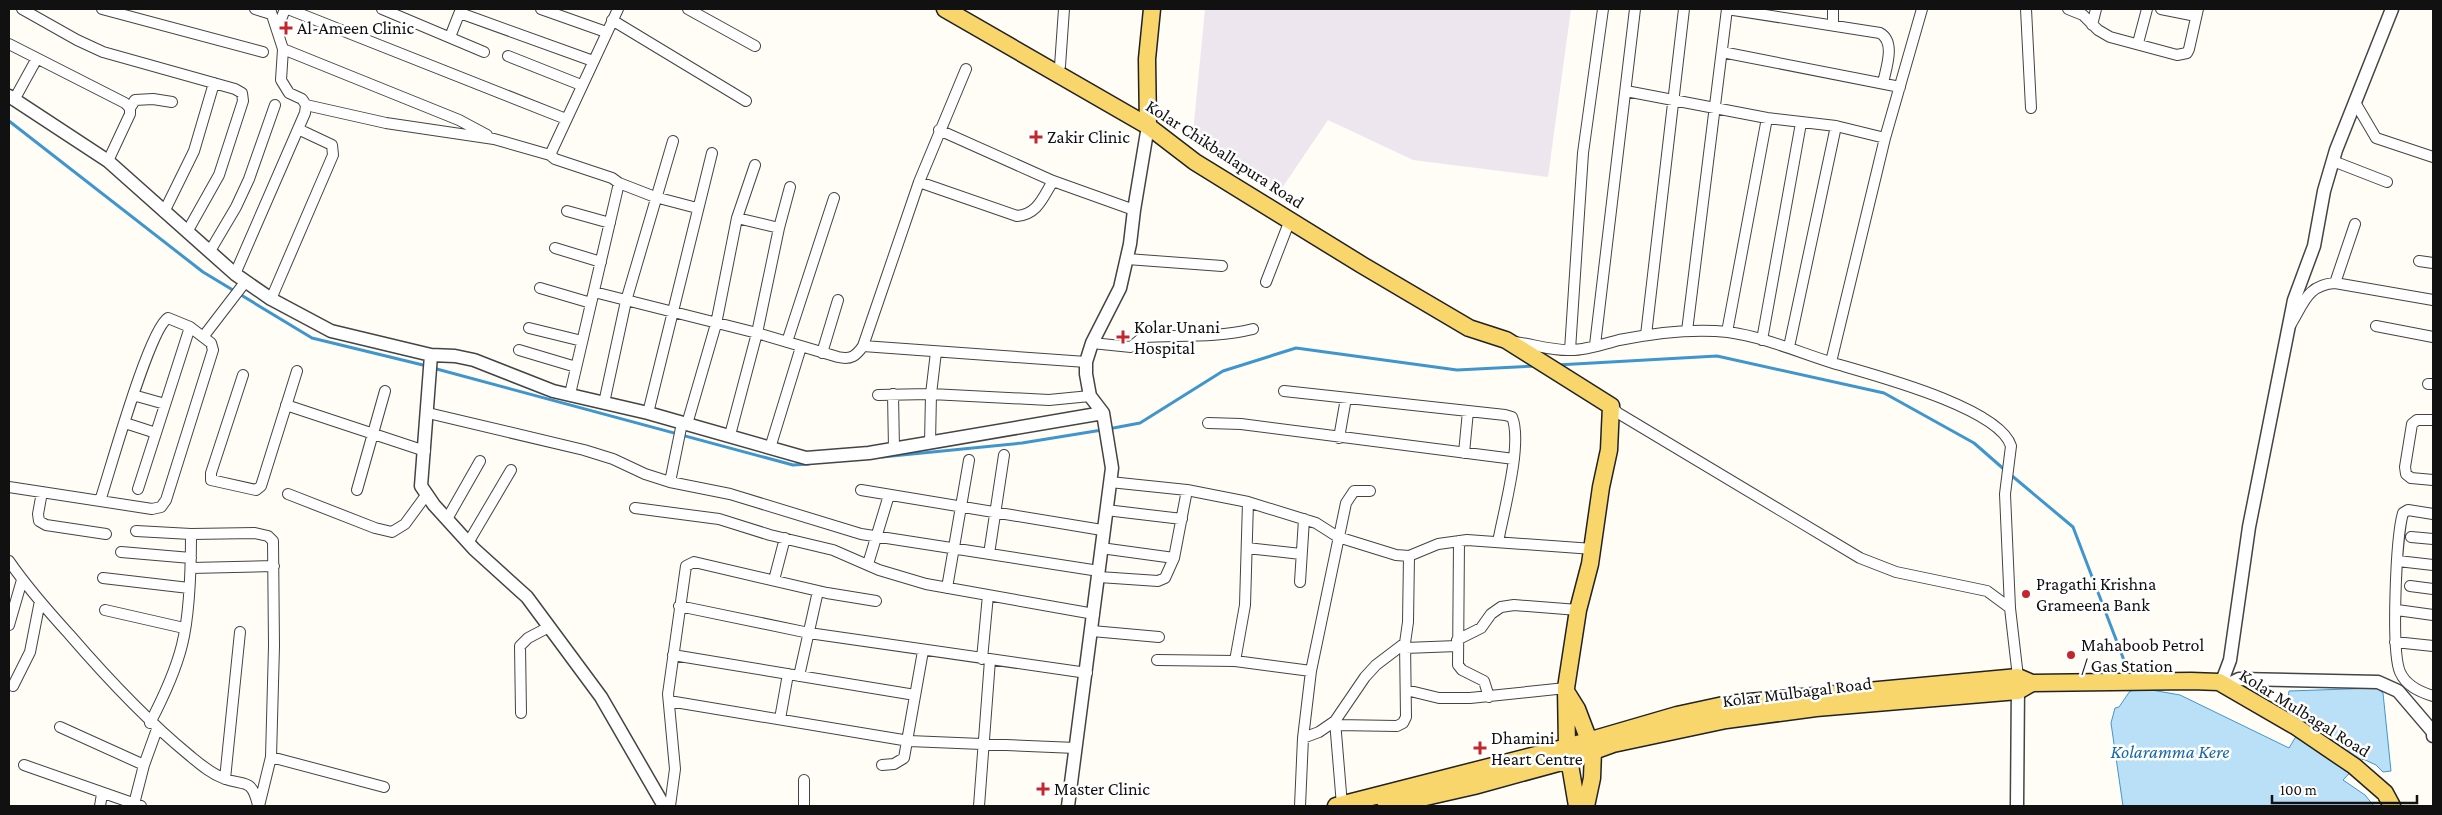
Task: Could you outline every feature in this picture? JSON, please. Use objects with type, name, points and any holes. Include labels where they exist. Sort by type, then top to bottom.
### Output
[{"type":"main road","name":"Kolar Chikballapura Road","points":[[945,9],[1148,121]]},
{"type":"main road","name":"Kolar Chikballapura Road","points":[[966,9],[1148,121],[1195,162],[1469,328],[1484,332],[1510,344],[1588,390],[1611,406]]},
{"type":"main road","points":[[1152,9],[1147,59],[1148,121],[1412,282],[1474,322],[1484,332]]},
{"type":"main road","points":[[1577,806],[1568,753],[1566,691],[1578,610],[1593,549],[1601,487],[1609,450],[1611,406]]},
{"type":"main road","name":"Kolar Mulbagal Road","points":[[1568,753],[1728,704],[2023,684],[2191,680],[2222,684],[2294,726],[2354,766],[2385,793],[2392,806]]},
{"type":"main road","points":[[1566,691],[1577,709],[1590,745],[1592,778]]},
{"type":"main road","points":[[1577,709],[1609,740],[1594,768],[1586,806]]},
{"type":"main road","points":[[1386,806],[1474,786],[1541,766],[1568,753]]},
{"type":"main road","points":[[1339,806],[1568,753]]},
{"type":"main road","points":[[1541,766],[1559,767],[1572,782]]},
{"type":"street","points":[[22,9],[77,40],[103,52],[214,83],[242,93],[243,101],[218,175],[187,232]]},
{"type":"street","points":[[102,9],[263,52]]},
{"type":"street","points":[[235,274],[305,113],[306,105],[302,99],[289,93],[281,80],[283,49],[271,11],[256,9]]},
{"type":"street","points":[[277,30],[287,9],[566,119]]},
{"type":"street","points":[[382,9],[484,52]]},
{"type":"street","points":[[541,9],[606,32]]},
{"type":"street","points":[[550,154],[618,9]]},
{"type":"street","points":[[688,9],[703,12],[755,46]]},
{"type":"street","points":[[1060,66],[1064,9]]},
{"type":"street","points":[[1570,350],[1583,153],[1603,9]]},
{"type":"street","points":[[1595,345],[1635,9]]},
{"type":"street","points":[[1646,335],[1684,9]]},
{"type":"street","points":[[1687,331],[1727,9],[1833,24],[1880,33],[1886,36],[1890,44],[1883,83]]},
{"type":"street","points":[[1833,9],[1833,24]]},
{"type":"street","points":[[1831,362],[1885,138],[1922,9]]},
{"type":"street","points":[[2026,9],[2031,108]]},
{"type":"street","points":[[2068,9],[2082,15],[2092,25],[2110,37],[2138,43],[2177,56],[2187,53],[2197,13],[2161,9]]},
{"type":"street","points":[[2092,25],[2096,9]]},
{"type":"street","points":[[2138,43],[2147,9]]},
{"type":"street","points":[[2222,684],[2230,660],[2249,527],[2294,300],[2314,246],[2324,191],[2333,161],[2392,9]]},
{"type":"street","points":[[450,37],[460,11],[593,61]]},
{"type":"street","points":[[612,20],[746,101]]},
{"type":"street","points":[[9,44],[36,60],[125,103],[130,108]]},
{"type":"street","points":[[283,49],[459,120],[494,139]]},
{"type":"street","points":[[1722,52],[1900,87]]},
{"type":"street","points":[[508,56],[582,85]]},
{"type":"street","points":[[36,60],[12,98],[108,161],[235,274],[243,284],[331,331],[431,358],[455,356],[474,360],[553,391],[648,413],[683,426],[730,436],[798,457],[822,458],[894,449],[1103,416]]},
{"type":"street","points":[[594,292],[757,333],[822,353],[847,359],[857,356],[863,346],[919,182],[939,130],[966,69]]},
{"type":"street","points":[[164,212],[194,151],[214,83]]},
{"type":"street","points":[[1626,91],[1767,118],[1836,126],[1885,138]]},
{"type":"street","points":[[108,161],[135,100],[144,98],[172,102]]},
{"type":"street","points":[[2356,104],[2376,138],[2433,157]]},
{"type":"street","points":[[210,252],[236,207],[249,179],[275,105]]},
{"type":"street","points":[[306,105],[386,123],[494,139],[550,154],[555,159],[612,178],[619,183],[655,198],[698,208]]},
{"type":"street","points":[[1728,332],[1767,118]]},
{"type":"street","points":[[1068,806],[1087,673],[1099,574],[1102,530],[1112,468],[1103,416],[1090,396],[1086,362],[1092,343],[1120,288],[1127,259],[1148,121]]},
{"type":"street","points":[[1762,340],[1801,123]]},
{"type":"street","points":[[1789,348],[1836,126]]},
{"type":"street","points":[[271,299],[333,154],[332,145],[298,129]]},
{"type":"street","points":[[939,130],[1053,180],[1134,210]]},
{"type":"street","points":[[604,403],[626,301],[673,141]]},
{"type":"street","points":[[648,413],[671,312],[712,153]]},
{"type":"street","points":[[2333,161],[2387,182]]},
{"type":"street","points":[[670,482],[683,426],[716,324],[737,218],[755,165]]},
{"type":"street","points":[[919,182],[1017,216],[1028,215],[1036,210],[1053,180]]},
{"type":"street","points":[[570,394],[619,183]]},
{"type":"street","points":[[730,436],[757,333],[779,228],[790,187]]},
{"type":"street","points":[[786,342],[834,198]]},
{"type":"street","points":[[567,211],[610,223]]},
{"type":"street","points":[[737,218],[779,228]]},
{"type":"street","points":[[1266,282],[1290,220]]},
{"type":"street","points":[[2335,283],[2355,224]]},
{"type":"street","points":[[554,248],[601,262]]},
{"type":"street","points":[[1127,259],[1222,266]]},
{"type":"street","points":[[2419,261],[2433,263]]},
{"type":"street","points":[[2288,329],[2312,289],[2324,284],[2335,283],[2433,300]]},
{"type":"street","points":[[203,337],[243,284]]},
{"type":"street","points":[[540,288],[591,303]]},
{"type":"street","points":[[822,353],[838,300]]},
{"type":"street","points":[[9,487],[42,492],[100,501],[152,509],[161,507],[166,500],[212,350],[211,343],[190,327],[168,318],[163,321],[133,395],[100,501]]},
{"type":"street","points":[[2376,326],[2433,336]]},
{"type":"street","points":[[138,489],[190,327]]},
{"type":"street","points":[[529,328],[582,341]]},
{"type":"street","points":[[1092,343],[1131,347],[1143,337],[1206,337],[1228,335],[1253,328]]},
{"type":"street","points":[[1510,344],[1570,350],[1646,335],[1687,331],[1728,332],[1789,348],[1935,395],[1977,415],[1995,427],[2009,441],[2010,453],[2004,494],[2010,608],[2023,684],[2017,806]]},
{"type":"street","points":[[863,346],[1086,362]]},
{"type":"street","points":[[770,448],[801,347]]},
{"type":"street","points":[[519,350],[576,367]]},
{"type":"street","points":[[930,443],[931,394],[936,352]]},
{"type":"street","points":[[431,358],[421,486],[468,542],[527,597],[601,697],[664,806]]},
{"type":"street","points":[[243,374],[211,473],[211,480],[256,490],[261,486],[297,371]]},
{"type":"street","points":[[357,490],[385,391]]},
{"type":"street","points":[[1284,391],[1505,414],[1512,418],[1515,424],[1514,459],[1498,542]]},
{"type":"street","points":[[893,394],[894,449]]},
{"type":"street","points":[[878,395],[931,394],[1049,400],[1090,396]]},
{"type":"street","points":[[133,395],[165,404]]},
{"type":"street","points":[[1339,438],[1346,398]]},
{"type":"street","points":[[286,405],[425,451]]},
{"type":"street","points":[[1611,406],[1618,413],[1860,558],[1896,572],[1987,591],[2010,608]]},
{"type":"street","points":[[1464,453],[1468,410]]},
{"type":"street","points":[[428,413],[584,450],[613,459],[645,474],[670,482],[730,494],[814,522],[878,537],[989,554],[1099,574],[1158,580],[1168,575],[1174,558],[1188,490]]},
{"type":"street","points":[[2433,420],[2418,420],[2412,424],[2405,467],[2406,474],[2410,478],[2433,480]]},
{"type":"street","points":[[125,423],[156,433]]},
{"type":"street","points":[[1208,423],[1241,424],[1514,459]]},
{"type":"street","points":[[989,554],[1004,455]]},
{"type":"street","points":[[447,519],[480,460]]},
{"type":"street","points":[[946,588],[969,460]]},
{"type":"street","points":[[468,542],[511,470]]},
{"type":"street","points":[[1110,482],[1188,490],[1248,502],[1316,523],[1338,537],[1379,551],[1409,556],[1438,544],[1459,541],[1593,549]]},
{"type":"street","points":[[861,490],[1102,530]]},
{"type":"street","points":[[1300,806],[1302,738],[1311,671],[1338,537],[1349,496],[1354,491],[1370,491]]},
{"type":"street","points":[[42,492],[38,514],[40,521],[46,524],[106,534]]},
{"type":"street","points":[[288,494],[375,528],[392,532],[405,524],[427,494]]},
{"type":"street","points":[[868,564],[878,537],[889,495]]},
{"type":"street","points":[[1235,661],[1245,606],[1248,502]]},
{"type":"street","points":[[635,508],[719,519],[832,550],[903,578],[946,588],[1094,614]]},
{"type":"street","points":[[1106,510],[1182,519]]},
{"type":"street","points":[[2433,514],[2408,510],[2403,513],[2398,561],[2395,642],[2401,674],[2414,688],[2433,696]]},
{"type":"street","points":[[1300,582],[1304,519]]},
{"type":"street","points":[[136,530],[191,534],[255,533],[268,536],[273,541],[274,646],[271,757],[258,806]]},
{"type":"street","points":[[24,765],[102,794],[138,805],[144,765],[154,726],[183,644],[191,563],[191,534]]},
{"type":"street","points":[[2411,537],[2433,539]]},
{"type":"street","points":[[774,580],[785,538]]},
{"type":"street","points":[[1459,541],[1458,665],[1462,670],[1484,681],[1489,697]]},
{"type":"street","points":[[1101,548],[1174,558]]},
{"type":"street","points":[[1247,548],[1302,554]]},
{"type":"street","points":[[121,552],[191,563],[274,566]]},
{"type":"street","points":[[1336,723],[1397,726],[1403,723],[1406,717],[1405,645],[1408,622],[1409,556]]},
{"type":"street","points":[[2398,561],[2433,565]]},
{"type":"street","points":[[9,562],[22,580],[106,676],[154,726],[206,769],[225,780],[246,783],[255,793],[258,806]]},
{"type":"street","points":[[670,806],[675,770],[669,701],[679,606],[685,570],[690,563],[818,591],[876,601]]},
{"type":"street","points":[[102,578],[189,588]]},
{"type":"street","points":[[9,624],[22,580]]},
{"type":"street","points":[[2410,586],[2433,589]]},
{"type":"street","points":[[780,720],[793,675],[809,633],[818,591]]},
{"type":"street","points":[[979,806],[984,745],[988,595]]},
{"type":"street","points":[[13,686],[30,652],[40,601]]},
{"type":"street","points":[[679,606],[809,633],[1087,673]]},
{"type":"street","points":[[1302,738],[1336,723],[1365,677],[1376,665],[1405,645],[1457,643],[1481,628],[1491,614],[1501,607],[1514,606],[1578,610]]},
{"type":"street","points":[[105,610],[184,628]]},
{"type":"street","points":[[2397,610],[2433,615]]},
{"type":"street","points":[[522,712],[520,646],[528,638],[549,627]]},
{"type":"street","points":[[225,780],[240,632]]},
{"type":"street","points":[[1092,632],[1159,637]]},
{"type":"street","points":[[2395,642],[2433,646]]},
{"type":"street","points":[[882,765],[900,761],[904,758],[909,740],[915,695],[924,651]]},
{"type":"street","points":[[673,655],[915,695]]},
{"type":"street","points":[[1157,660],[1235,661],[1311,671]]},
{"type":"street","points":[[2222,684],[2239,679],[2378,682],[2398,691],[2433,734]]},
{"type":"street","points":[[1406,690],[1439,698],[1489,697],[1566,691]]},
{"type":"street","points":[[669,701],[909,740],[1076,748]]},
{"type":"street","points":[[1336,723],[1339,806]]},
{"type":"street","points":[[60,726],[144,765]]},
{"type":"street","points":[[271,757],[384,787]]},
{"type":"street","points":[[804,780],[804,806]]},
{"type":"street","points":[[100,806],[102,794]]},
{"type":"shaded area","points":[[1205,9],[1571,9],[1548,177],[1413,160],[1328,120],[1280,191],[1193,133]]},
{"type":"water","name":"Kolaramma Kere","points":[[2377,688],[2383,693],[2391,771],[2383,772],[2376,765],[2363,759],[2343,780],[2365,795],[2374,806],[2123,806],[2111,723],[2115,708],[2119,707],[2130,691],[2146,689],[2180,695],[2289,748],[2306,720],[2288,699],[2289,691]]},
{"type":"waterway","points":[[9,121],[203,272],[312,338],[427,366]]},
{"type":"waterway","points":[[1108,429],[1140,423],[1223,371],[1296,348],[1457,370],[1536,366]]},
{"type":"waterway","points":[[1557,365],[1717,356],[1884,393],[1974,443],[2006,471]]},
{"type":"waterway","points":[[433,368],[793,465],[809,464]]},
{"type":"waterway","points":[[882,457],[1022,443],[1102,430]]},
{"type":"waterway","points":[[2011,475],[2073,527],[2130,676]]},
{"type":"place","name":"Al-Ameen Clinic","points":[[286,28]]},
{"type":"place","name":"Zakir Clinic","points":[[1036,137]]},
{"type":"place","name":"Kolar Unani Hospital","points":[[1123,337]]},
{"type":"place","name":"Pragathi Krishna Grameena Bank","points":[[2026,594]]},
{"type":"place","name":"Mahaboob Petrol / Gas Station","points":[[2071,655]]},
{"type":"place","name":"Dhamini Heart Centre","points":[[1480,748]]},
{"type":"place","name":"Master Clinic","points":[[1043,789]]}]
